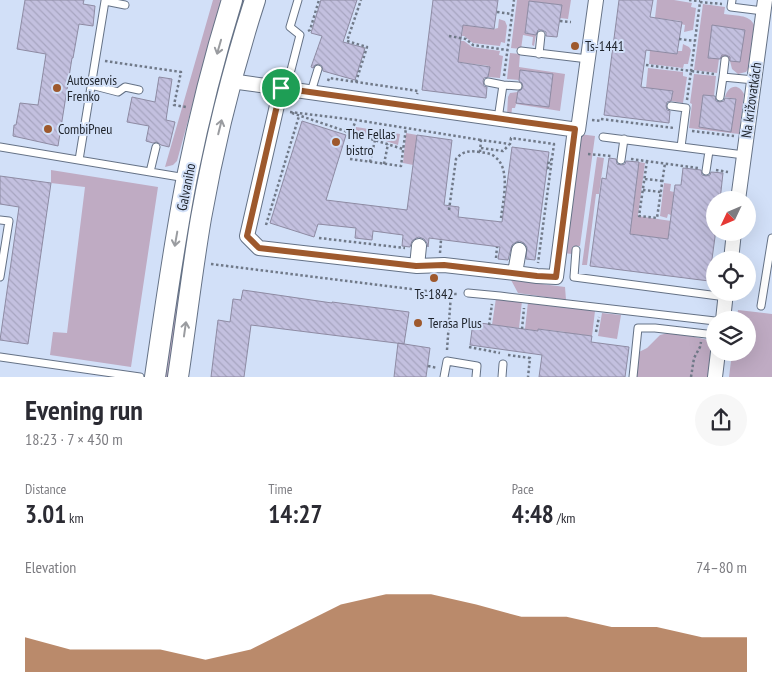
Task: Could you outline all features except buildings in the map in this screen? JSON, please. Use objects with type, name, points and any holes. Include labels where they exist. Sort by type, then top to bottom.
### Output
[{"type":"main road","name":"Galvaniho","points":[[155,377],[171,266],[187,178],[208,84],[232,0]]},
{"type":"main road","name":"Galvaniho","points":[[178,377],[201,218],[231,81],[255,0]]},
{"type":"street","points":[[281,88],[247,236],[259,248],[416,266],[444,265],[556,277],[596,0]]},
{"type":"street","name":"Na križovatkách","points":[[739,191],[764,5]]},
{"type":"street","points":[[231,81],[576,129]]},
{"type":"street","points":[[416,266],[419,246]]},
{"type":"street","points":[[515,274],[519,250]]},
{"type":"street","points":[[715,377],[717,361]]},
{"type":"lane","points":[[291,70],[300,34],[290,27],[298,0]]},
{"type":"lane","points":[[78,160],[105,2],[125,5]]},
{"type":"lane","points":[[731,3],[731,7],[764,5]]},
{"type":"lane","points":[[539,54],[541,35]]},
{"type":"lane","points":[[521,52],[588,59]]},
{"type":"lane","points":[[720,97],[725,60]]},
{"type":"lane","points":[[311,92],[318,69]]},
{"type":"lane","points":[[723,76],[754,80]]},
{"type":"lane","points":[[488,82],[518,86]]},
{"type":"lane","points":[[91,85],[118,92],[125,87],[139,90]]},
{"type":"lane","points":[[498,118],[503,85]]},
{"type":"lane","points":[[671,106],[686,108],[681,147]]},
{"type":"lane","points":[[602,137],[744,155]]},
{"type":"lane","points":[[621,159],[624,139]]},
{"type":"lane","points":[[0,147],[187,178]]},
{"type":"lane","points":[[150,172],[156,147]]},
{"type":"lane","points":[[706,170],[709,151]]},
{"type":"lane","points":[[0,220],[9,221],[0,277]]},
{"type":"lane","points":[[761,306],[772,238]]},
{"type":"lane","points":[[576,250],[574,277],[706,293]]},
{"type":"lane","points":[[468,294],[493,295],[706,321]]},
{"type":"lane","points":[[632,377],[638,328],[655,328],[704,334]]},
{"type":"lane","points":[[0,356],[140,377]]},
{"type":"lane","points":[[444,377],[447,361],[477,366],[476,377]]},
{"type":"lane","points":[[502,377],[503,364]]},
{"type":"path","points":[[300,34],[310,30],[319,0]]},
{"type":"path","points":[[356,83],[367,47],[347,41],[361,0]]},
{"type":"path","points":[[503,85],[514,0]]},
{"type":"path","points":[[689,0],[731,3]]},
{"type":"path","points":[[686,108],[700,1]]},
{"type":"path","points":[[497,12],[512,14]]},
{"type":"path","points":[[560,21],[571,22]]},
{"type":"path","points":[[449,36],[466,39],[474,45],[521,52]]},
{"type":"path","points":[[679,38],[695,41]]},
{"type":"path","points":[[95,59],[181,72],[174,105],[193,108]]},
{"type":"path","points":[[646,65],[723,76]]},
{"type":"path","points":[[403,149],[287,111],[510,144]]},
{"type":"path","points":[[266,225],[299,116]]},
{"type":"path","points":[[601,118],[735,136]]},
{"type":"path","points":[[351,133],[356,120]]},
{"type":"path","points":[[350,159],[401,166],[406,128]]},
{"type":"path","points":[[481,148],[503,151],[510,144],[512,138],[554,144],[537,276]]},
{"type":"path","points":[[370,162],[375,140]]},
{"type":"path","points":[[480,152],[482,140]]},
{"type":"path","points":[[384,164],[388,144]]},
{"type":"path","points":[[448,210],[456,159],[460,154],[467,151],[480,152],[495,156],[504,169],[505,185],[501,218]]},
{"type":"path","points":[[588,154],[728,172]]},
{"type":"path","points":[[547,168],[549,160],[551,160]]},
{"type":"path","points":[[647,161],[639,216],[658,218],[665,164]]},
{"type":"path","points":[[645,178],[663,180]]},
{"type":"path","points":[[643,190],[661,192]]},
{"type":"path","points":[[440,251],[441,240]]},
{"type":"path","points":[[496,258],[497,247]]},
{"type":"path","points":[[194,262],[451,294],[468,294]]},
{"type":"path","points":[[447,361],[451,294]]},
{"type":"path","points":[[489,324],[493,295]]},
{"type":"path","points":[[522,329],[526,299]]},
{"type":"path","points":[[596,332],[600,308]]},
{"type":"path","points":[[691,377],[694,358],[704,334]]},
{"type":"path","points":[[515,356],[516,351]]},
{"type":"shaded area","points":[[213,0],[221,0],[177,161],[173,165],[165,167]]},
{"type":"shaded area","points":[[240,0],[247,0],[170,377],[165,377],[200,147]]},
{"type":"shaded area","points":[[517,0],[571,0],[568,19],[560,18],[562,5],[529,1],[525,33],[536,35],[534,46],[532,45],[533,37],[523,35],[521,49],[511,48]]},
{"type":"shaded area","points":[[657,0],[692,3],[691,7],[696,8],[693,30],[684,32],[685,25],[681,24],[681,21],[655,18]]},
{"type":"shaded area","points":[[703,4],[725,7],[724,14],[745,17],[752,21],[754,25],[746,72],[738,74],[732,69],[730,61],[719,59],[717,73],[694,70]]},
{"type":"shaded area","points":[[499,19],[505,21],[507,26],[505,43],[501,42],[500,46],[473,43],[462,36],[463,25],[494,29],[498,28]]},
{"type":"shaded area","points":[[461,41],[472,47],[500,51],[499,55],[503,56],[500,78],[488,77],[489,66],[458,62]]},
{"type":"shaded area","points":[[683,44],[691,50],[688,64],[684,64],[683,68],[649,64],[650,50],[677,54],[678,51],[682,51]]},
{"type":"shaded area","points":[[510,53],[520,54],[519,67],[565,74],[560,111],[516,104],[515,108],[512,108],[511,118],[507,115],[510,93],[518,92],[516,102],[552,74],[521,70],[519,80],[507,79]]},
{"type":"shaded area","points":[[648,68],[683,72],[683,76],[687,77],[683,103],[671,101],[673,91],[646,88]]},
{"type":"shaded area","points":[[694,74],[716,76],[714,96],[703,95],[699,127],[731,131],[736,99],[725,97],[726,93],[733,87],[742,90],[744,94],[739,134],[689,128]]},
{"type":"shaded area","points":[[356,127],[400,134],[398,145],[355,131]]},
{"type":"shaded area","points":[[406,133],[417,135],[413,165],[403,163]]},
{"type":"shaded area","points":[[579,134],[595,136],[580,246],[573,246],[572,254],[563,253]]},
{"type":"shaded area","points":[[597,157],[604,158],[599,194],[596,194],[587,265],[582,265]]},
{"type":"shaded area","points":[[639,162],[645,163],[638,216],[671,221],[668,239],[630,234]]},
{"type":"shaded area","points":[[51,170],[158,187],[131,367],[50,355],[53,332],[67,333],[85,187],[51,183]]},
{"type":"shaded area","points":[[664,183],[671,184],[670,191],[674,192],[671,215],[668,214],[667,218],[660,216]]},
{"type":"shaded area","points":[[511,280],[565,287],[566,300],[518,293]]},
{"type":"shaded area","points":[[496,298],[522,301],[519,328],[492,325]]},
{"type":"shaded area","points":[[528,302],[595,311],[592,336],[578,334],[577,340],[564,339],[565,332],[525,329]]},
{"type":"shaded area","points":[[756,312],[772,314],[772,377],[729,377],[731,361],[756,361]]},
{"type":"shaded area","points":[[602,313],[621,315],[617,339],[598,336]]},
{"type":"shaded area","points":[[672,332],[706,339],[706,361],[710,361],[708,377],[635,377],[637,353],[647,348],[660,335]]},
{"type":"place","name":"Ts-1441","points":[[575,46]]},
{"type":"place","name":"Autoservis Frenko","points":[[57,88]]},
{"type":"place","name":"CombiPneu","points":[[48,129]]},
{"type":"place","name":"The Fellas bistro","points":[[336,142]]},
{"type":"place","name":"Ts-1842","points":[[434,278]]},
{"type":"place","name":"Terasa Plus","points":[[418,323]]},
{"type":"route","points":[[281,88],[575,129],[556,277],[444,265],[416,266],[259,248],[247,236],[281,88]]}]
